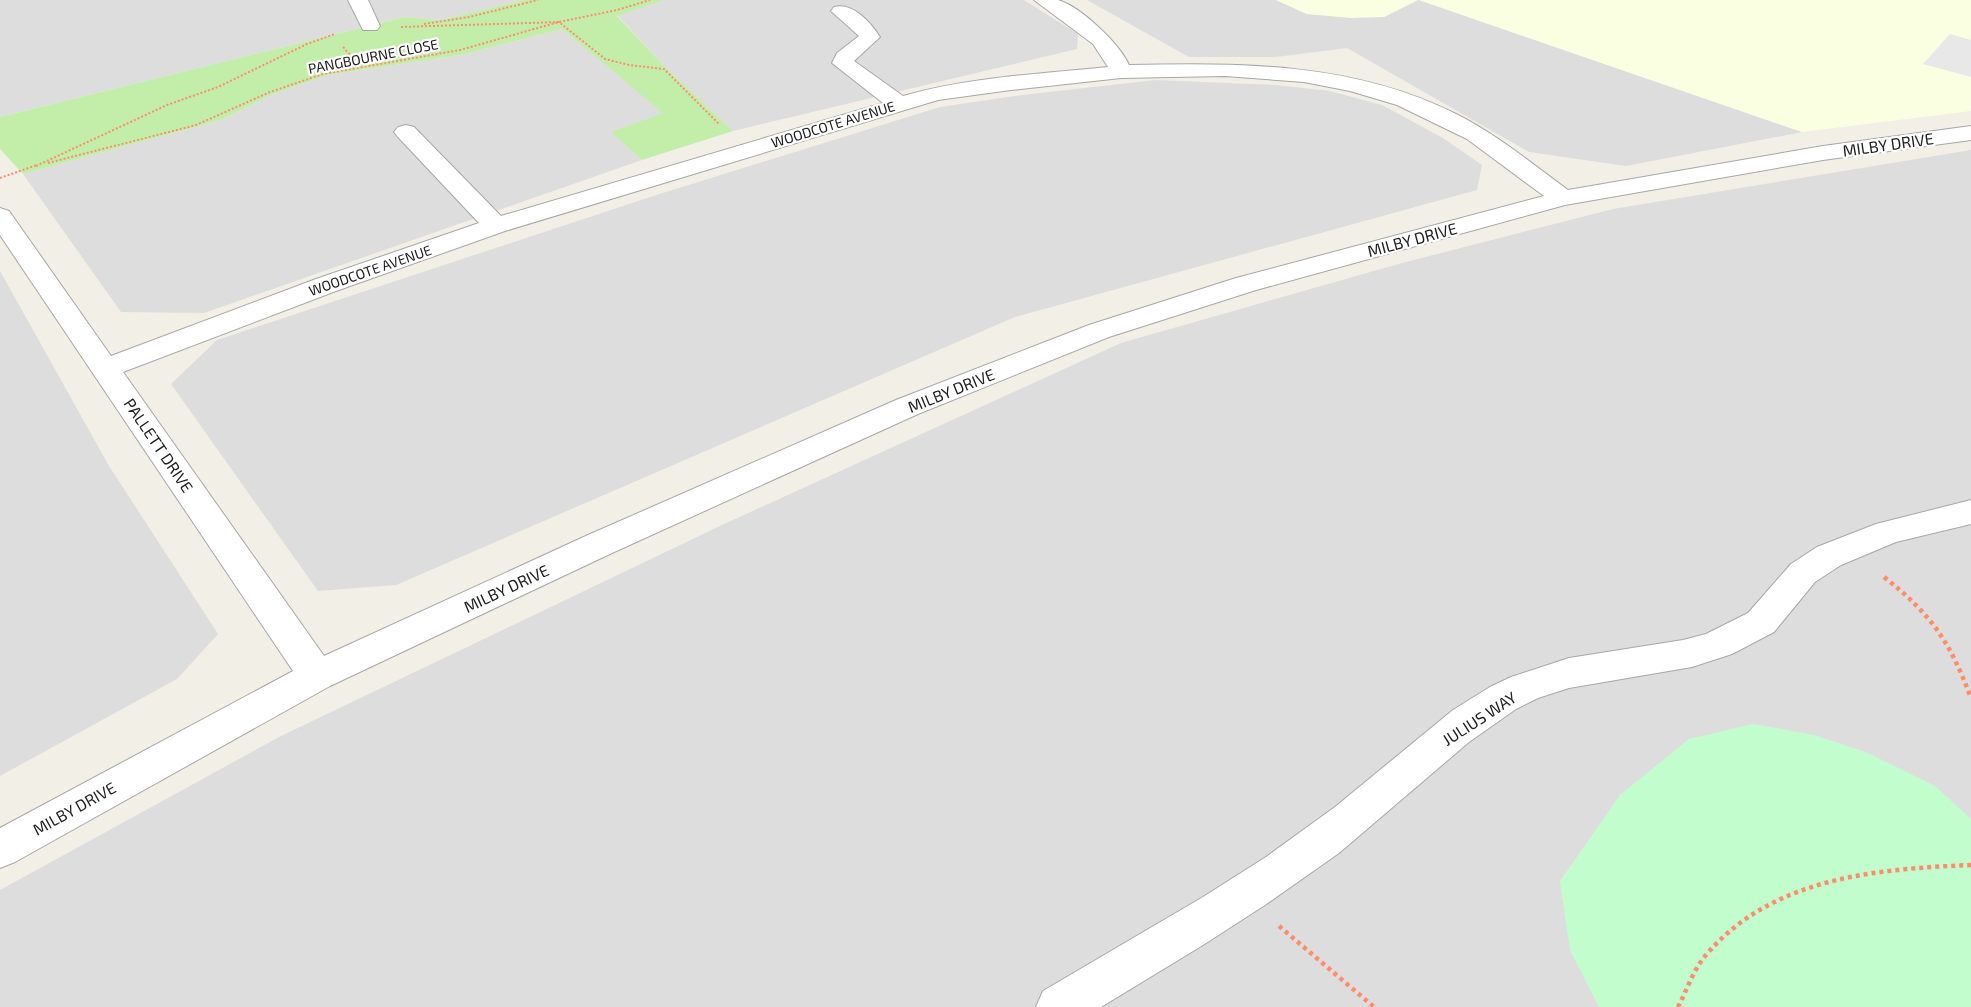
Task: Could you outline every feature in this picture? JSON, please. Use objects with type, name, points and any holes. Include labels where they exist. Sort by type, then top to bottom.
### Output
[{"type":"street","points":[[358,0],[370,26]]},
{"type":"street","points":[[1044,0],[1068,14],[1104,43],[1119,62],[1121,72]]},
{"type":"street","points":[[841,11],[864,28],[870,37],[844,57],[843,63],[899,104]]},
{"type":"street","name":"WOODCOTE AVENUE","points":[[106,368],[326,285],[496,226],[899,104],[935,94],[957,91],[1121,72],[1266,72],[1304,75],[1354,85],[1406,100],[1446,118],[1484,140],[1563,198]]},
{"type":"street","points":[[406,132],[496,226]]},
{"type":"street","name":"MILBY DRIVE","points":[[0,849],[317,676],[600,544],[907,407],[1099,331],[1246,284],[1563,198],[1823,153],[1971,133]]},
{"type":"street","name":"PALLETT DRIVE","points":[[0,216],[317,676]]},
{"type":"street","name":"JULIUS WAY","points":[[1077,1003],[1244,896],[1312,849],[1456,729],[1503,697],[1580,670],[1684,654],[1718,644],[1756,626],[1809,568],[1845,549],[1888,532],[1971,512]]},
{"type":"path","points":[[405,27],[469,17],[538,0]]},
{"type":"path","name":"PANGBOURNE CLOSE","points":[[0,178],[36,166],[196,125],[270,92],[323,74],[460,50],[559,22],[617,10],[650,0]]},
{"type":"path","points":[[36,166],[167,105],[218,87],[307,44],[370,26],[559,22],[605,59],[622,64],[664,69],[745,150]]},
{"type":"path","points":[[333,35],[362,67]]},
{"type":"path","points":[[1845,549],[1898,587],[1924,614],[1951,650],[1971,698]]},
{"type":"path","points":[[1678,1007],[1706,955],[1743,922],[1780,900],[1839,878],[1905,869],[1971,865]]},
{"type":"path","points":[[1244,896],[1374,1007]]},
{"type":"shaded area","points":[[0,0],[524,0],[440,20],[405,17],[0,117]]},
{"type":"shaded area","points":[[664,0],[1024,0],[1078,34],[1077,49],[733,131],[665,67],[617,15]]},
{"type":"shaded area","points":[[1087,0],[1276,0],[1307,14],[1384,17],[1419,0],[1802,132],[1626,166],[1529,152],[1347,48],[1276,57],[1189,57]]},
{"type":"shaded area","points":[[1276,0],[1417,0],[1384,17],[1351,18],[1307,14]]},
{"type":"shaded area","points":[[1419,0],[1971,0],[1971,111],[1802,132]]},
{"type":"shaded area","points":[[562,29],[664,113],[612,132],[642,160],[204,313],[121,312],[23,174],[221,120],[271,95],[327,75],[461,55]]},
{"type":"shaded area","points":[[1950,34],[1971,40],[1971,77],[1923,64]]},
{"type":"shaded area","points":[[1156,80],[1276,85],[1330,91],[1382,105],[1443,138],[1482,165],[1477,190],[1015,317],[396,585],[318,591],[171,384],[217,340],[650,197],[940,107]]},
{"type":"shaded area","points":[[1971,150],[1971,1007],[0,1007],[0,890],[281,736],[722,525],[1121,343],[1402,263],[1613,209]]},
{"type":"shaded area","points":[[0,271],[109,466],[218,634],[177,679],[0,776]]},
{"type":"green space","points":[[524,0],[664,0],[617,16],[665,67],[733,131],[642,160],[611,132],[663,113],[562,29],[461,55],[327,75],[271,95],[221,120],[23,174],[0,149],[0,117],[405,17],[440,20]]},
{"type":"green space","points":[[1753,724],[1814,735],[1868,753],[1935,786],[1971,819],[1971,1007],[1599,1007],[1570,950],[1560,881],[1620,795],[1689,739]]}]
